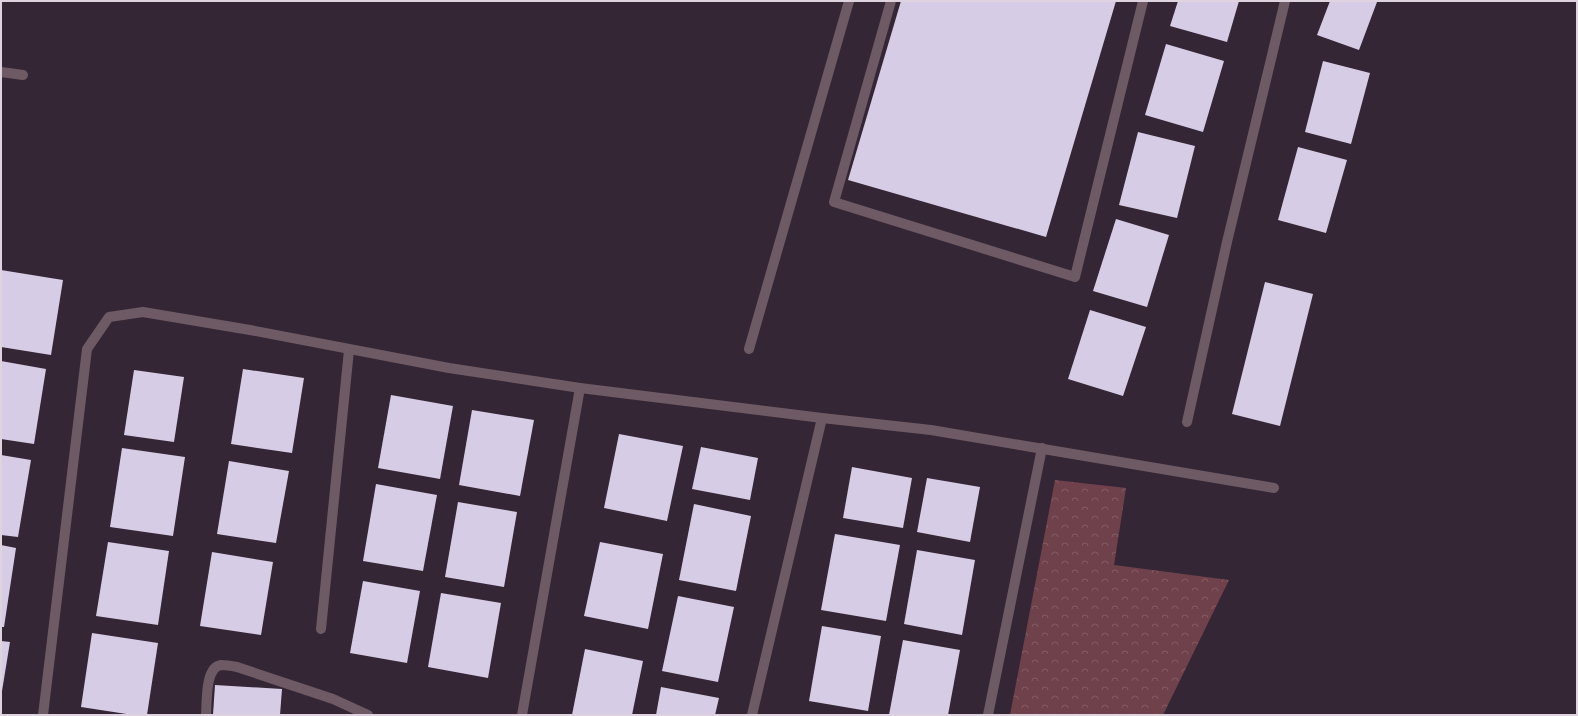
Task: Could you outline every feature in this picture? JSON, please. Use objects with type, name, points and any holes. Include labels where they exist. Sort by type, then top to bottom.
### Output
[{"type":"street","points":[[749,349],[849,1]]},
{"type":"street","points":[[891,1],[834,202],[1075,277],[1143,1]]},
{"type":"street","points":[[1187,422],[1227,242],[1285,1]]},
{"type":"street","points":[[1,72],[23,75]]},
{"type":"street","points":[[43,715],[87,350],[109,318],[143,312],[250,330],[449,368],[580,388],[931,430],[1274,488]]},
{"type":"street","points":[[321,629],[349,350]]},
{"type":"street","points":[[522,715],[580,388]]},
{"type":"street","points":[[752,715],[822,418]]},
{"type":"street","points":[[988,715],[1042,448]]},
{"type":"street","points":[[206,715],[210,675],[213,668],[221,665],[237,667],[318,694],[368,715]]},
{"type":"green space","points":[[1055,480],[1126,488],[1114,565],[1229,580],[1163,715],[1010,715]]},
{"type":"building","points":[[901,1],[1116,1],[1046,237],[848,180]]},
{"type":"building","points":[[1178,1],[1239,1],[1227,42],[1170,26]]},
{"type":"building","points":[[1330,1],[1377,2],[1359,50],[1317,35]]},
{"type":"building","points":[[1166,44],[1224,61],[1203,132],[1145,115]]},
{"type":"building","points":[[1323,61],[1370,73],[1351,144],[1305,132]]},
{"type":"building","points":[[1138,132],[1195,146],[1177,218],[1119,205]]},
{"type":"building","points":[[1298,147],[1347,160],[1326,233],[1278,220]]},
{"type":"building","points":[[1116,219],[1169,235],[1147,307],[1093,291]]},
{"type":"building","points":[[1,270],[63,280],[51,355],[1,347]]},
{"type":"building","points":[[1265,282],[1313,294],[1280,426],[1232,414]]},
{"type":"building","points":[[1090,310],[1146,327],[1123,396],[1068,379]]},
{"type":"building","points":[[1,361],[46,369],[34,444],[1,439]]},
{"type":"building","points":[[243,369],[304,378],[292,453],[231,444]]},
{"type":"building","points":[[134,370],[184,377],[174,442],[124,435]]},
{"type":"building","points":[[391,395],[453,406],[440,479],[378,468]]},
{"type":"building","points":[[472,410],[534,420],[520,496],[459,485]]},
{"type":"building","points":[[619,434],[683,446],[667,521],[604,508]]},
{"type":"building","points":[[701,447],[758,458],[750,500],[692,489]]},
{"type":"building","points":[[122,448],[185,457],[173,536],[110,527]]},
{"type":"building","points":[[1,455],[31,460],[18,537],[1,535]]},
{"type":"building","points":[[229,461],[289,471],[276,543],[217,534]]},
{"type":"building","points":[[852,467],[912,478],[903,528],[843,518]]},
{"type":"building","points":[[927,478],[980,487],[970,542],[917,532]]},
{"type":"building","points":[[376,484],[437,495],[423,571],[363,561]]},
{"type":"building","points":[[458,502],[517,512],[504,587],[445,577]]},
{"type":"building","points":[[694,504],[751,516],[736,591],[679,580]]},
{"type":"building","points":[[835,534],[900,545],[886,621],[821,610]]},
{"type":"building","points":[[108,542],[169,551],[158,625],[96,616]]},
{"type":"building","points":[[600,542],[663,554],[648,629],[584,616]]},
{"type":"building","points":[[1,545],[16,548],[4,627],[1,627]]},
{"type":"building","points":[[917,550],[975,560],[962,635],[904,624]]},
{"type":"building","points":[[212,552],[273,562],[261,635],[200,626]]},
{"type":"building","points":[[363,581],[420,591],[407,663],[350,653]]},
{"type":"building","points":[[441,593],[501,603],[488,678],[428,667]]},
{"type":"building","points":[[678,596],[734,607],[718,682],[662,671]]},
{"type":"building","points":[[822,626],[881,636],[868,711],[809,701]]},
{"type":"building","points":[[92,633],[158,643],[147,715],[133,715],[81,707]]},
{"type":"building","points":[[903,640],[960,650],[948,715],[889,715]]},
{"type":"building","points":[[1,641],[10,642],[2,691],[1,691]]},
{"type":"building","points":[[585,649],[643,661],[632,715],[572,715]]},
{"type":"building","points":[[215,685],[282,689],[280,715],[213,715]]},
{"type":"building","points":[[661,687],[719,698],[715,715],[656,715]]}]
